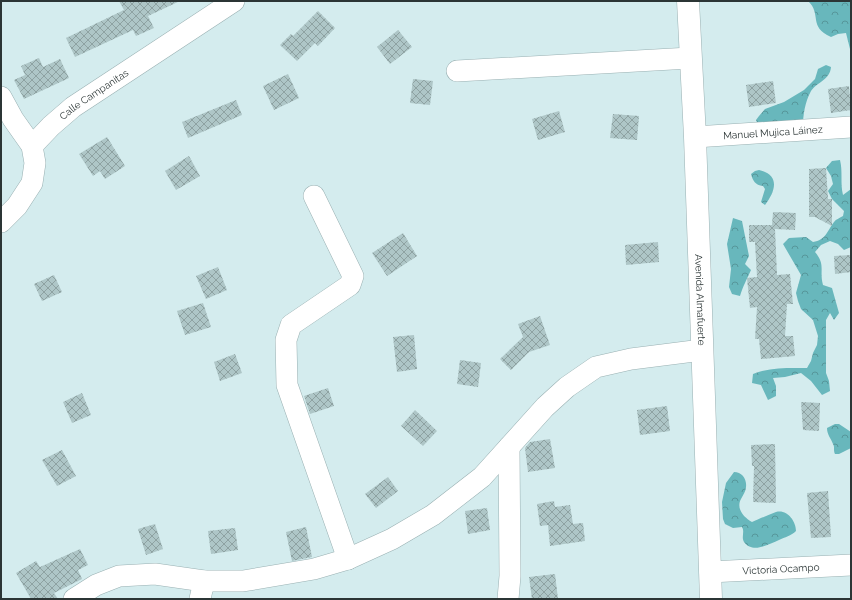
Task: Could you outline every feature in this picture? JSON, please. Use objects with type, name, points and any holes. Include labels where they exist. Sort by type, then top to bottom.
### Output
[{"type":"street","name":"Calle Campanitas","points":[[32,146],[51,126],[73,107],[234,1]]},
{"type":"street","name":"Avenida Almafuerte","points":[[688,1],[695,137],[711,599]]},
{"type":"street","points":[[457,71],[690,58]]},
{"type":"street","points":[[1,97],[13,119],[32,146],[35,163],[32,182],[18,206],[1,222]]},
{"type":"street","name":"Manuel Mujica Láinez","points":[[695,137],[851,127]]},
{"type":"street","points":[[314,196],[353,276],[350,285],[290,324],[286,340],[287,385],[348,559]]},
{"type":"street","points":[[74,599],[96,585],[119,576],[155,574],[202,590],[242,581],[314,570],[348,559],[392,539],[433,515],[482,477],[545,407],[567,387],[596,367],[631,359],[702,350]]},
{"type":"street","points":[[508,599],[510,576],[509,447]]},
{"type":"street","name":"Victoria Ocampo","points":[[710,572],[851,565]]},
{"type":"green space","points":[[808,1],[851,1],[851,53],[846,33],[831,37],[824,33],[817,25],[814,11]]},
{"type":"green space","points":[[826,65],[831,67],[830,71],[826,78],[811,91],[805,108],[803,126],[758,125],[756,120],[765,109],[784,102],[804,90],[815,79],[818,69]]},
{"type":"green space","points":[[840,160],[843,195],[851,189],[851,247],[844,250],[838,244],[830,241],[821,245],[815,252],[821,264],[823,285],[832,288],[839,313],[834,320],[830,313],[826,320],[826,373],[830,391],[822,395],[811,381],[801,373],[773,378],[776,386],[776,396],[768,400],[761,385],[752,383],[753,374],[773,369],[807,368],[817,345],[818,336],[813,320],[801,309],[796,293],[801,275],[783,244],[789,238],[806,237],[813,242],[817,241],[826,235],[837,219],[843,216],[844,211],[832,199],[828,191],[833,184],[831,176],[826,168],[832,161]]},
{"type":"green space","points":[[759,170],[766,172],[771,176],[774,184],[769,200],[765,205],[761,202],[765,189],[763,186],[758,185],[755,182],[751,174]]},
{"type":"green space","points":[[733,218],[742,221],[749,256],[745,264],[751,270],[740,296],[732,294],[729,287],[731,269],[727,244]]},
{"type":"green space","points":[[835,424],[839,424],[851,432],[851,448],[839,454],[835,454],[834,445],[828,435],[827,430],[827,428]]},
{"type":"green space","points":[[734,472],[742,475],[746,481],[746,490],[739,506],[741,512],[746,518],[752,522],[776,512],[784,512],[793,520],[796,531],[766,546],[756,548],[748,546],[744,542],[742,527],[733,528],[725,524],[723,519],[722,502],[726,483]]},
{"type":"building","points":[[119,1],[180,1],[148,16],[154,28],[136,36],[133,30],[75,57],[66,38],[124,10]]},
{"type":"building","points":[[318,11],[335,28],[318,46],[315,43],[297,61],[280,45],[291,34],[293,36]]},
{"type":"building","points":[[398,30],[412,47],[390,64],[377,47]]},
{"type":"building","points":[[39,58],[43,67],[60,59],[69,78],[24,99],[14,80],[25,75],[21,66]]},
{"type":"building","points":[[288,74],[299,98],[274,110],[263,86]]},
{"type":"building","points":[[413,79],[433,81],[430,105],[410,103]]},
{"type":"building","points":[[773,81],[776,103],[749,107],[746,85]]},
{"type":"building","points":[[849,86],[851,110],[831,113],[828,89]]},
{"type":"building","points":[[236,100],[242,115],[188,138],[182,122]]},
{"type":"building","points":[[559,111],[565,132],[538,140],[532,119]]},
{"type":"building","points":[[613,114],[639,116],[637,140],[610,138]]},
{"type":"building","points":[[107,137],[125,166],[105,179],[100,171],[93,176],[79,154]]},
{"type":"building","points":[[189,156],[200,176],[176,190],[165,171]]},
{"type":"building","points":[[826,168],[828,199],[832,199],[832,226],[815,217],[809,217],[809,169]]},
{"type":"building","points":[[773,212],[796,213],[795,230],[775,229],[777,275],[790,274],[793,304],[787,304],[785,336],[793,336],[795,356],[761,359],[759,339],[755,339],[757,307],[750,308],[747,278],[757,277],[755,242],[749,242],[749,225],[772,225]]},
{"type":"building","points":[[403,233],[417,256],[387,276],[372,253]]},
{"type":"building","points":[[658,242],[659,262],[626,265],[625,245]]},
{"type":"building","points":[[851,255],[851,272],[835,274],[834,256]]},
{"type":"building","points":[[218,267],[227,290],[206,299],[196,276]]},
{"type":"building","points":[[54,275],[62,292],[42,301],[34,284]]},
{"type":"building","points":[[203,303],[211,327],[185,335],[177,311]]},
{"type":"building","points":[[540,316],[550,345],[529,352],[511,370],[500,359],[523,337],[518,324]]},
{"type":"building","points":[[414,335],[417,369],[397,372],[393,337]]},
{"type":"building","points":[[235,354],[242,373],[220,381],[214,362]]},
{"type":"building","points":[[460,360],[481,363],[478,387],[457,384]]},
{"type":"building","points":[[328,388],[334,406],[310,414],[304,396]]},
{"type":"building","points":[[82,393],[91,415],[72,423],[63,402]]},
{"type":"building","points":[[801,402],[820,403],[819,431],[803,430]]},
{"type":"building","points":[[667,406],[670,431],[640,435],[637,410]]},
{"type":"building","points":[[415,410],[437,431],[423,446],[401,426]]},
{"type":"building","points":[[550,439],[555,468],[528,472],[525,448],[530,442]]},
{"type":"building","points":[[775,444],[776,503],[753,502],[754,466],[752,466],[751,445]]},
{"type":"building","points":[[62,450],[76,476],[57,486],[42,460]]},
{"type":"building","points":[[388,477],[398,491],[376,508],[365,494]]},
{"type":"building","points":[[828,491],[831,537],[811,538],[807,493]]},
{"type":"building","points":[[554,501],[555,507],[570,505],[573,524],[583,523],[585,541],[550,546],[548,525],[540,526],[537,504]]},
{"type":"building","points":[[487,508],[490,530],[468,534],[465,511]]},
{"type":"building","points":[[155,524],[163,549],[146,555],[138,529]]},
{"type":"building","points":[[306,527],[312,557],[292,561],[286,532]]},
{"type":"building","points":[[235,528],[238,550],[211,554],[208,531]]},
{"type":"building","points":[[80,549],[88,565],[78,570],[82,579],[54,593],[58,599],[31,599],[16,573],[36,561],[40,567]]},
{"type":"building","points":[[555,574],[558,599],[532,599],[529,577]]}]
